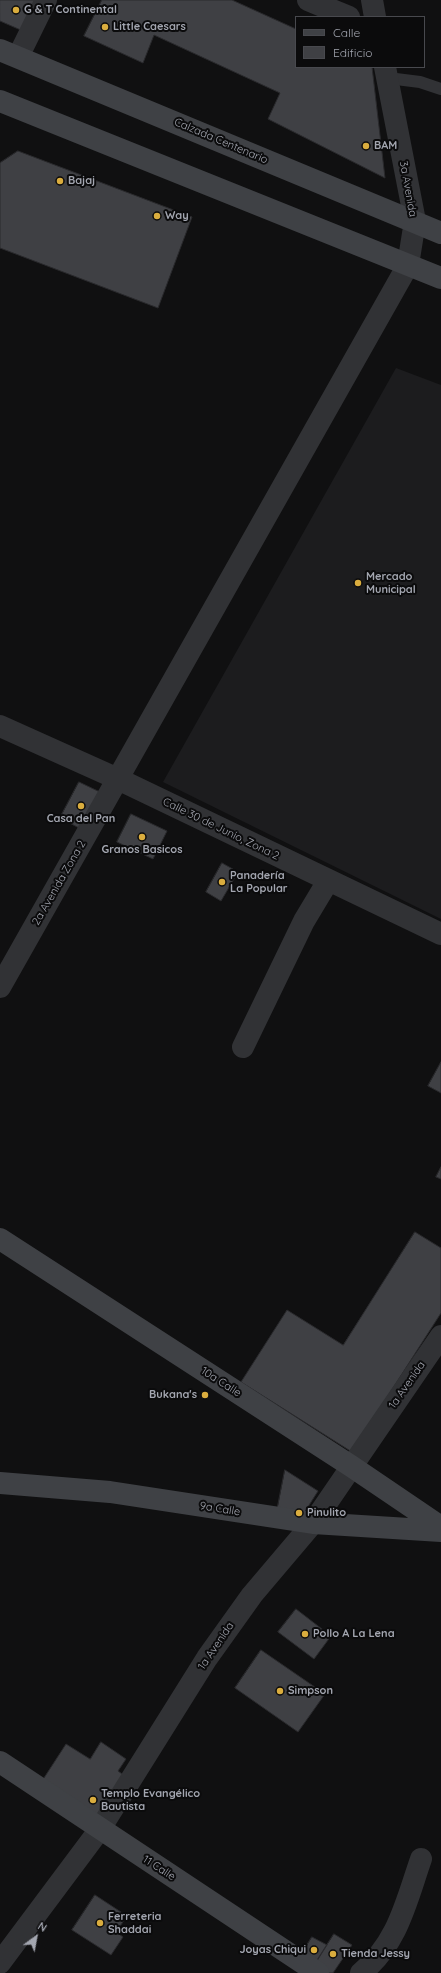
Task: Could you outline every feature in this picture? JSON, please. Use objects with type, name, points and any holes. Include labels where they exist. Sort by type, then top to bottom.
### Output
[{"type":"street","points":[[9,54],[46,0]]},
{"type":"street","points":[[308,0],[347,16]]},
{"type":"street","points":[[372,0],[375,16]]},
{"type":"street","name":"Calzada Centenario","points":[[9,54],[441,232]]},
{"type":"street","name":"3a Avenida","points":[[386,73],[415,221],[408,265]]},
{"type":"street","points":[[0,102],[441,278]]},
{"type":"street","name":"2a Avenida Zona 2","points":[[0,987],[408,265]]},
{"type":"street","name":"Calle 30 de Junio, Zona 2","points":[[0,726],[118,779],[441,934]]},
{"type":"street","points":[[243,1047],[304,921],[328,881]]},
{"type":"street","name":"10a Calle","points":[[0,1239],[351,1466],[441,1527]]},
{"type":"street","name":"1a Avenida","points":[[0,1964],[100,1829],[212,1652],[252,1595],[313,1523],[441,1336]]},
{"type":"street","name":"9a Calle","points":[[0,1484],[110,1492],[313,1523],[441,1530]]},
{"type":"street","name":"11 Calle","points":[[0,1762],[318,1973]]},
{"type":"street","points":[[361,1973],[389,1944],[398,1924],[421,1859]]},
{"type":"lane","points":[[386,73],[441,89]]},
{"type":"shaded area","name":"Mercado Municipal","points":[[396,368],[441,385],[441,919],[163,782]]},
{"type":"building","name":"G & T Continental","points":[[0,0],[36,0],[23,31],[0,21]]},
{"type":"building","points":[[102,0],[232,0],[295,29],[295,68],[372,68],[385,178],[268,119],[280,93],[154,35],[143,63],[84,36]]},
{"type":"building","points":[[18,151],[192,217],[158,308],[0,248],[0,163]]},
{"type":"building","name":"Casa del Pan","points":[[79,782],[102,793],[83,830],[60,818]]},
{"type":"building","name":"Granos Basicos","points":[[131,814],[167,831],[153,859],[117,842]]},
{"type":"building","name":"Panadería La Popular","points":[[222,863],[238,872],[221,901],[206,892]]},
{"type":"building","points":[[441,1062],[441,1093],[428,1086]]},
{"type":"building","points":[[441,1167],[441,1179],[436,1177]]},
{"type":"building","points":[[415,1232],[441,1248],[441,1313],[352,1452],[241,1382],[287,1310],[343,1345]]},
{"type":"building","points":[[285,1470],[318,1491],[299,1521],[276,1516]]},
{"type":"building","name":"Pollo A La Lena","points":[[296,1609],[331,1636],[314,1659],[278,1632]]},
{"type":"building","name":"Simpson","points":[[261,1650],[325,1694],[298,1732],[235,1688]]},
{"type":"building","name":"Templo Evangélico Bautista","points":[[101,1742],[126,1759],[118,1771],[129,1779],[102,1820],[42,1781],[66,1744],[90,1759]]},
{"type":"building","name":"Ferreteria Shaddai","points":[[95,1895],[127,1916],[116,1932],[123,1937],[111,1955],[72,1930]]},
{"type":"building","name":"Tienda Jessy","points":[[334,1934],[352,1945],[333,1973],[329,1973],[315,1964]]},
{"type":"building","name":"Joyas Chiqui","points":[[312,1937],[327,1945],[315,1964],[301,1955]]},
{"type":"place","name":"G & T Continental","points":[[16,10]]},
{"type":"place","name":"Little Caesars","points":[[105,27]]},
{"type":"place","name":"BAM","points":[[366,146]]},
{"type":"place","name":"Bajaj","points":[[60,181]]},
{"type":"place","name":"Way","points":[[157,216]]},
{"type":"place","name":"Mercado Municipal","points":[[358,583]]},
{"type":"place","name":"Casa del Pan","points":[[81,806]]},
{"type":"place","name":"Granos Basicos","points":[[142,837]]},
{"type":"place","name":"Panadería La Popular","points":[[222,882]]},
{"type":"place","name":"Bukana's","points":[[205,1395]]},
{"type":"place","name":"Pinulito","points":[[299,1513]]},
{"type":"place","name":"Pollo A La Lena","points":[[305,1634]]},
{"type":"place","name":"Simpson","points":[[280,1691]]},
{"type":"place","name":"Templo Evangélico Bautista","points":[[93,1800]]},
{"type":"place","name":"Ferreteria Shaddai","points":[[100,1923]]},
{"type":"place","name":"Joyas Chiqui","points":[[314,1950]]},
{"type":"place","name":"Tienda Jessy","points":[[333,1954]]}]
